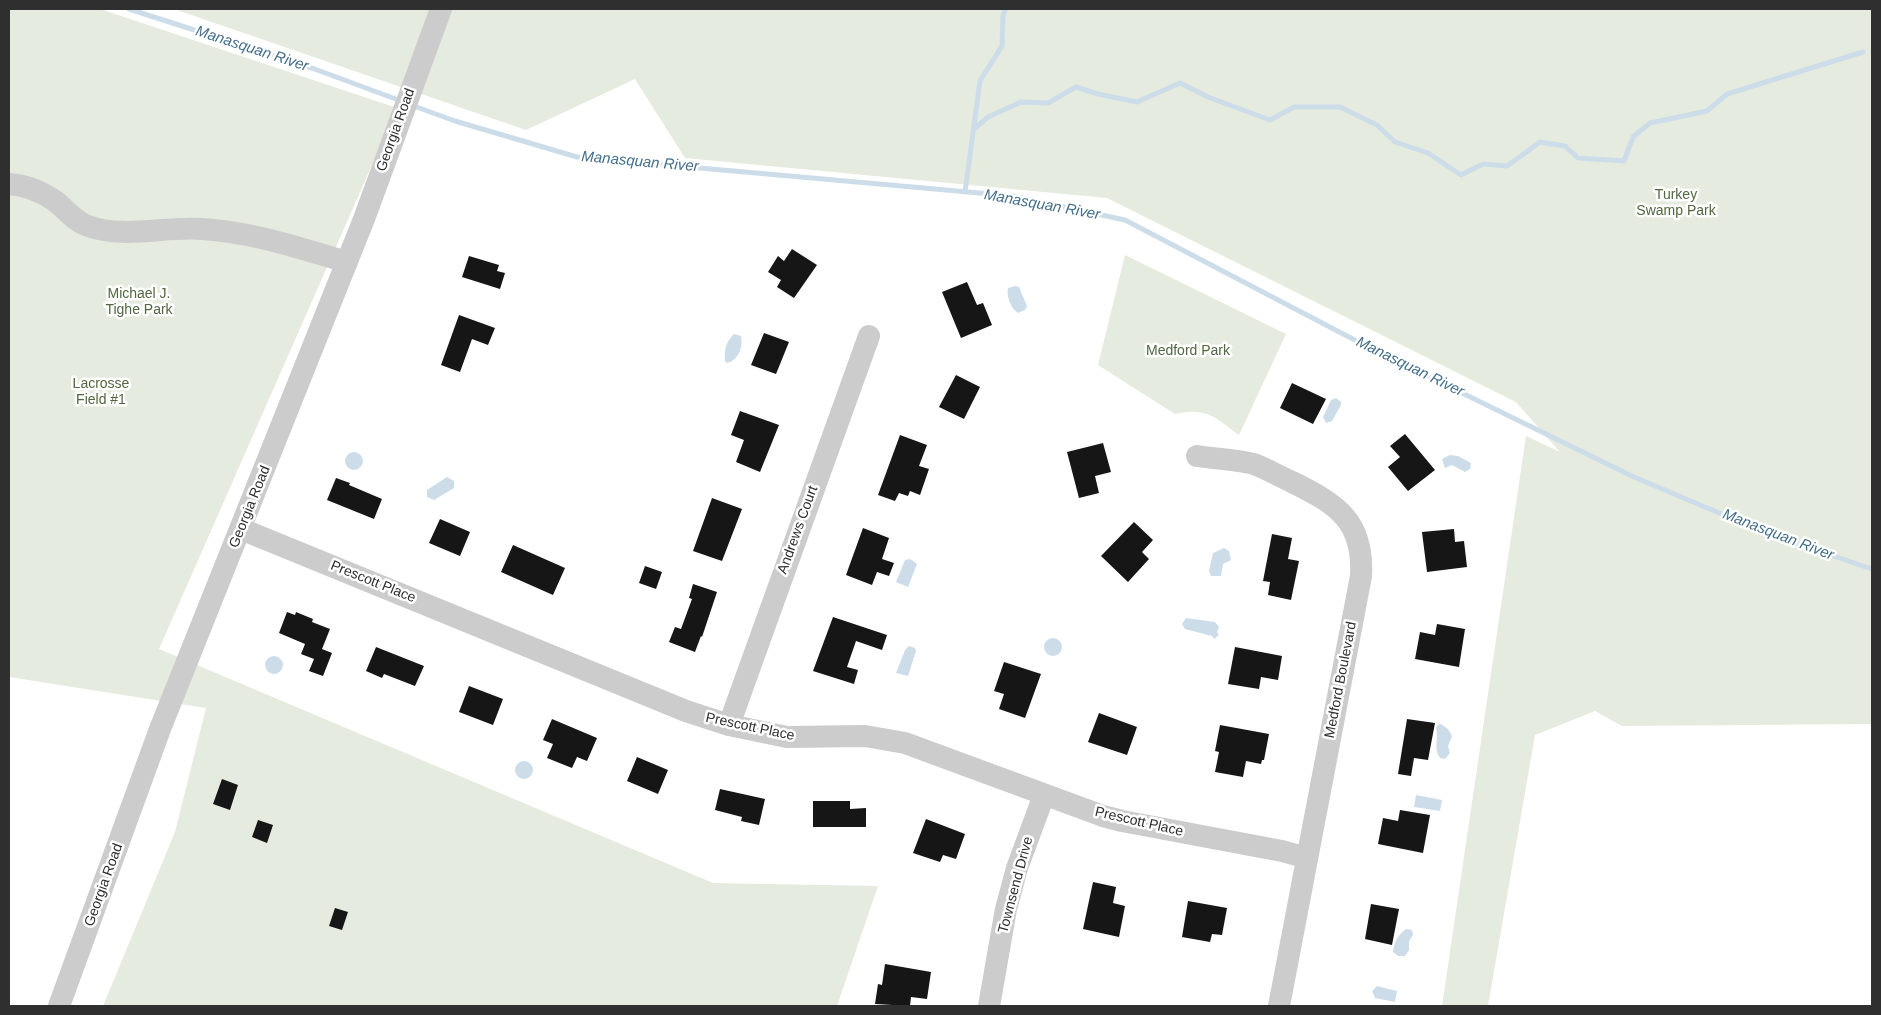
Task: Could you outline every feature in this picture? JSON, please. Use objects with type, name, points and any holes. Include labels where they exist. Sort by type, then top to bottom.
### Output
[{"type":"street","name":"Georgia Road","points":[[59,1006],[160,729],[347,262],[441,9]]},
{"type":"street","points":[[9,184],[37,192],[55,201],[79,222],[101,229],[133,232],[167,228],[202,228],[243,233],[271,239],[347,262]]},
{"type":"street","name":"Andrews Court","points":[[729,725],[869,336]]},
{"type":"street","name":"Medford Boulevard","points":[[1197,456],[1253,464],[1329,502],[1342,513],[1357,537],[1362,559],[1361,576],[1279,1006]]},
{"type":"street","name":"Prescott Place","points":[[241,529],[686,711],[729,725],[787,738],[865,736],[879,738],[905,744],[1044,795],[1122,821],[1307,858]]},
{"type":"street","name":"Townsend Drive","points":[[989,1006],[1006,909],[1018,868],[1044,795]]},
{"type":"green space","points":[[9,9],[100,9],[397,108],[159,649],[713,883],[878,886],[837,1006],[103,1006],[175,832],[206,708],[9,677]]},
{"type":"green space","name":"Turkey Swamp Park","points":[[174,9],[1872,9],[1872,724],[1622,726],[1595,711],[1535,735],[1488,1006],[1442,1006],[1526,436],[1560,452],[1516,402],[1107,198],[685,158],[635,79],[526,130]]},
{"type":"green space","name":"Medford Park","points":[[1125,255],[1286,334],[1239,435],[1210,415],[1195,412],[1175,414],[1098,365]]},
{"type":"water","points":[[1019,287],[1027,306],[1025,310],[1018,313],[1008,298],[1008,288]]},
{"type":"water","points":[[734,334],[741,336],[741,349],[735,359],[727,363],[725,361],[725,349]]},
{"type":"water","points":[[1336,398],[1341,402],[1341,405],[1332,421],[1326,423],[1323,417],[1331,400]]},
{"type":"water","points":[[354,452],[360,455],[363,461],[360,467],[354,470],[348,467],[345,461],[348,455]]},
{"type":"water","points":[[1450,455],[1458,456],[1471,463],[1470,469],[1465,472],[1452,465],[1445,468],[1442,459]]},
{"type":"water","points":[[447,477],[454,481],[454,488],[434,500],[427,497],[427,490]]},
{"type":"water","points":[[1224,548],[1229,551],[1231,560],[1223,564],[1221,576],[1211,576],[1209,571],[1213,553]]},
{"type":"water","points":[[909,559],[917,564],[908,587],[896,582],[905,560]]},
{"type":"water","points":[[1186,618],[1215,622],[1219,627],[1217,632],[1219,635],[1214,639],[1212,636],[1185,629],[1182,624]]},
{"type":"water","points":[[1053,638],[1059,641],[1062,647],[1059,653],[1053,656],[1047,653],[1044,647],[1047,641]]},
{"type":"water","points":[[909,646],[915,648],[916,651],[908,676],[896,673],[905,650]]},
{"type":"water","points":[[274,656],[280,659],[283,665],[280,671],[274,674],[268,671],[265,665],[268,659]]},
{"type":"water","points":[[1441,724],[1448,729],[1452,736],[1448,746],[1450,753],[1445,759],[1440,758],[1436,747],[1436,728]]},
{"type":"water","points":[[520,761],[528,761],[533,766],[531,777],[520,779],[515,774],[515,766]]},
{"type":"water","points":[[1416,795],[1442,800],[1440,811],[1414,807]]},
{"type":"water","points":[[1406,929],[1412,930],[1413,935],[1409,941],[1409,950],[1405,956],[1398,956],[1393,952],[1394,945]]},
{"type":"water","points":[[1377,986],[1397,991],[1395,1002],[1375,998],[1372,991]]},
{"type":"building","points":[[792,249],[817,265],[794,298],[777,287],[781,280],[768,272],[778,256],[784,261]]},
{"type":"building","points":[[469,256],[499,265],[497,271],[505,273],[500,289],[462,277]]},
{"type":"building","points":[[967,282],[977,305],[983,303],[992,325],[961,338],[942,292]]},
{"type":"building","points":[[459,315],[495,328],[488,345],[472,339],[460,372],[441,365]]},
{"type":"building","points":[[764,333],[789,342],[776,374],[751,365]]},
{"type":"building","points":[[956,375],[980,387],[964,419],[939,407]]},
{"type":"building","points":[[1292,383],[1326,399],[1313,424],[1280,408]]},
{"type":"building","points":[[740,411],[779,425],[760,472],[736,462],[744,440],[731,435]]},
{"type":"building","points":[[1405,434],[1435,470],[1408,491],[1388,467],[1400,457],[1390,446]]},
{"type":"building","points":[[900,435],[927,445],[919,466],[929,469],[920,495],[910,491],[908,496],[899,493],[895,501],[878,495]]},
{"type":"building","points":[[1103,443],[1111,472],[1095,476],[1099,493],[1079,498],[1067,452]]},
{"type":"building","points":[[336,478],[382,499],[374,519],[327,500]]},
{"type":"building","points":[[712,498],[742,509],[722,561],[693,551]]},
{"type":"building","points":[[440,519],[470,532],[460,556],[429,543]]},
{"type":"building","points":[[1134,522],[1153,540],[1142,552],[1149,559],[1128,582],[1101,556]]},
{"type":"building","points":[[863,528],[889,538],[882,559],[894,563],[889,576],[877,572],[872,585],[846,575]]},
{"type":"building","points":[[1454,529],[1455,542],[1464,541],[1467,567],[1427,572],[1422,532]]},
{"type":"building","points":[[1272,534],[1292,538],[1288,559],[1299,561],[1291,600],[1268,595],[1270,582],[1263,581]]},
{"type":"building","points":[[513,545],[565,568],[553,595],[501,572]]},
{"type":"building","points":[[645,566],[662,572],[656,589],[639,583]]},
{"type":"building","points":[[693,584],[717,592],[695,652],[669,642],[675,627],[681,629],[692,599],[689,598]]},
{"type":"building","points":[[287,612],[295,615],[296,612],[313,619],[312,622],[330,629],[322,649],[332,653],[323,676],[309,671],[314,659],[301,654],[305,644],[279,633]]},
{"type":"building","points":[[833,617],[887,635],[882,650],[856,641],[847,667],[858,670],[854,684],[813,671]]},
{"type":"building","points":[[1437,624],[1465,629],[1459,667],[1415,659],[1420,632],[1435,635]]},
{"type":"building","points":[[376,647],[424,666],[415,686],[384,674],[382,678],[366,671]]},
{"type":"building","points":[[1235,647],[1282,656],[1278,680],[1261,677],[1259,689],[1228,684]]},
{"type":"building","points":[[1004,662],[1041,674],[1025,718],[999,709],[1004,694],[994,691]]},
{"type":"building","points":[[469,686],[503,699],[493,725],[459,712]]},
{"type":"building","points":[[1099,713],[1137,727],[1127,755],[1088,742]]},
{"type":"building","points":[[552,719],[597,738],[587,761],[577,757],[572,768],[547,758],[553,744],[543,740]]},
{"type":"building","points":[[1407,719],[1435,723],[1428,760],[1414,758],[1411,776],[1398,774]]},
{"type":"building","points":[[1220,725],[1269,734],[1264,760],[1262,760],[1261,764],[1246,761],[1243,777],[1215,772],[1219,752],[1215,751]]},
{"type":"building","points":[[637,757],[668,770],[658,794],[627,781]]},
{"type":"building","points":[[222,779],[238,785],[230,810],[213,804]]},
{"type":"building","points":[[720,789],[765,799],[759,825],[741,821],[742,817],[715,810]]},
{"type":"building","points":[[813,801],[850,801],[850,809],[866,808],[866,827],[813,827]]},
{"type":"building","points":[[1400,810],[1430,815],[1423,853],[1378,844],[1383,818],[1398,821]]},
{"type":"building","points":[[926,819],[965,834],[956,859],[943,855],[940,862],[913,853]]},
{"type":"building","points":[[258,820],[273,825],[267,843],[252,837]]},
{"type":"building","points":[[1093,882],[1116,887],[1113,903],[1125,906],[1119,937],[1083,929]]},
{"type":"building","points":[[1188,901],[1227,908],[1222,935],[1212,934],[1210,942],[1182,937]]},
{"type":"building","points":[[1371,904],[1399,909],[1392,945],[1365,939]]},
{"type":"building","points":[[335,908],[348,912],[342,930],[329,926]]},
{"type":"building","points":[[885,964],[931,972],[927,999],[911,997],[910,1006],[875,1004],[878,984],[882,985]]},
{"type":"waterway","name":"Manasquan River","points":[[129,9],[312,68],[401,101]]},
{"type":"waterway","points":[[965,192],[980,81],[1002,46],[1003,15],[1006,9]]},
{"type":"waterway","points":[[973,130],[988,117],[1021,102],[1048,103],[1076,87],[1098,94],[1137,102],[1180,83],[1208,97],[1270,120],[1294,107],[1340,107],[1377,125],[1395,142],[1428,153],[1461,175],[1483,164],[1507,166],[1540,142],[1565,146],[1578,158],[1624,161],[1633,137],[1650,123],[1707,111],[1727,94],[1863,52]]},
{"type":"waterway","name":"Manasquan River","points":[[411,105],[455,121],[577,157],[1013,196],[1125,220],[1370,348],[1634,477],[1769,534],[1872,569]]},
{"type":"park label","name":"Michael J. Tighe Park","points":[[139,302]]},
{"type":"park label","name":"Lacrosse Field #1","points":[[101,392]]}]
